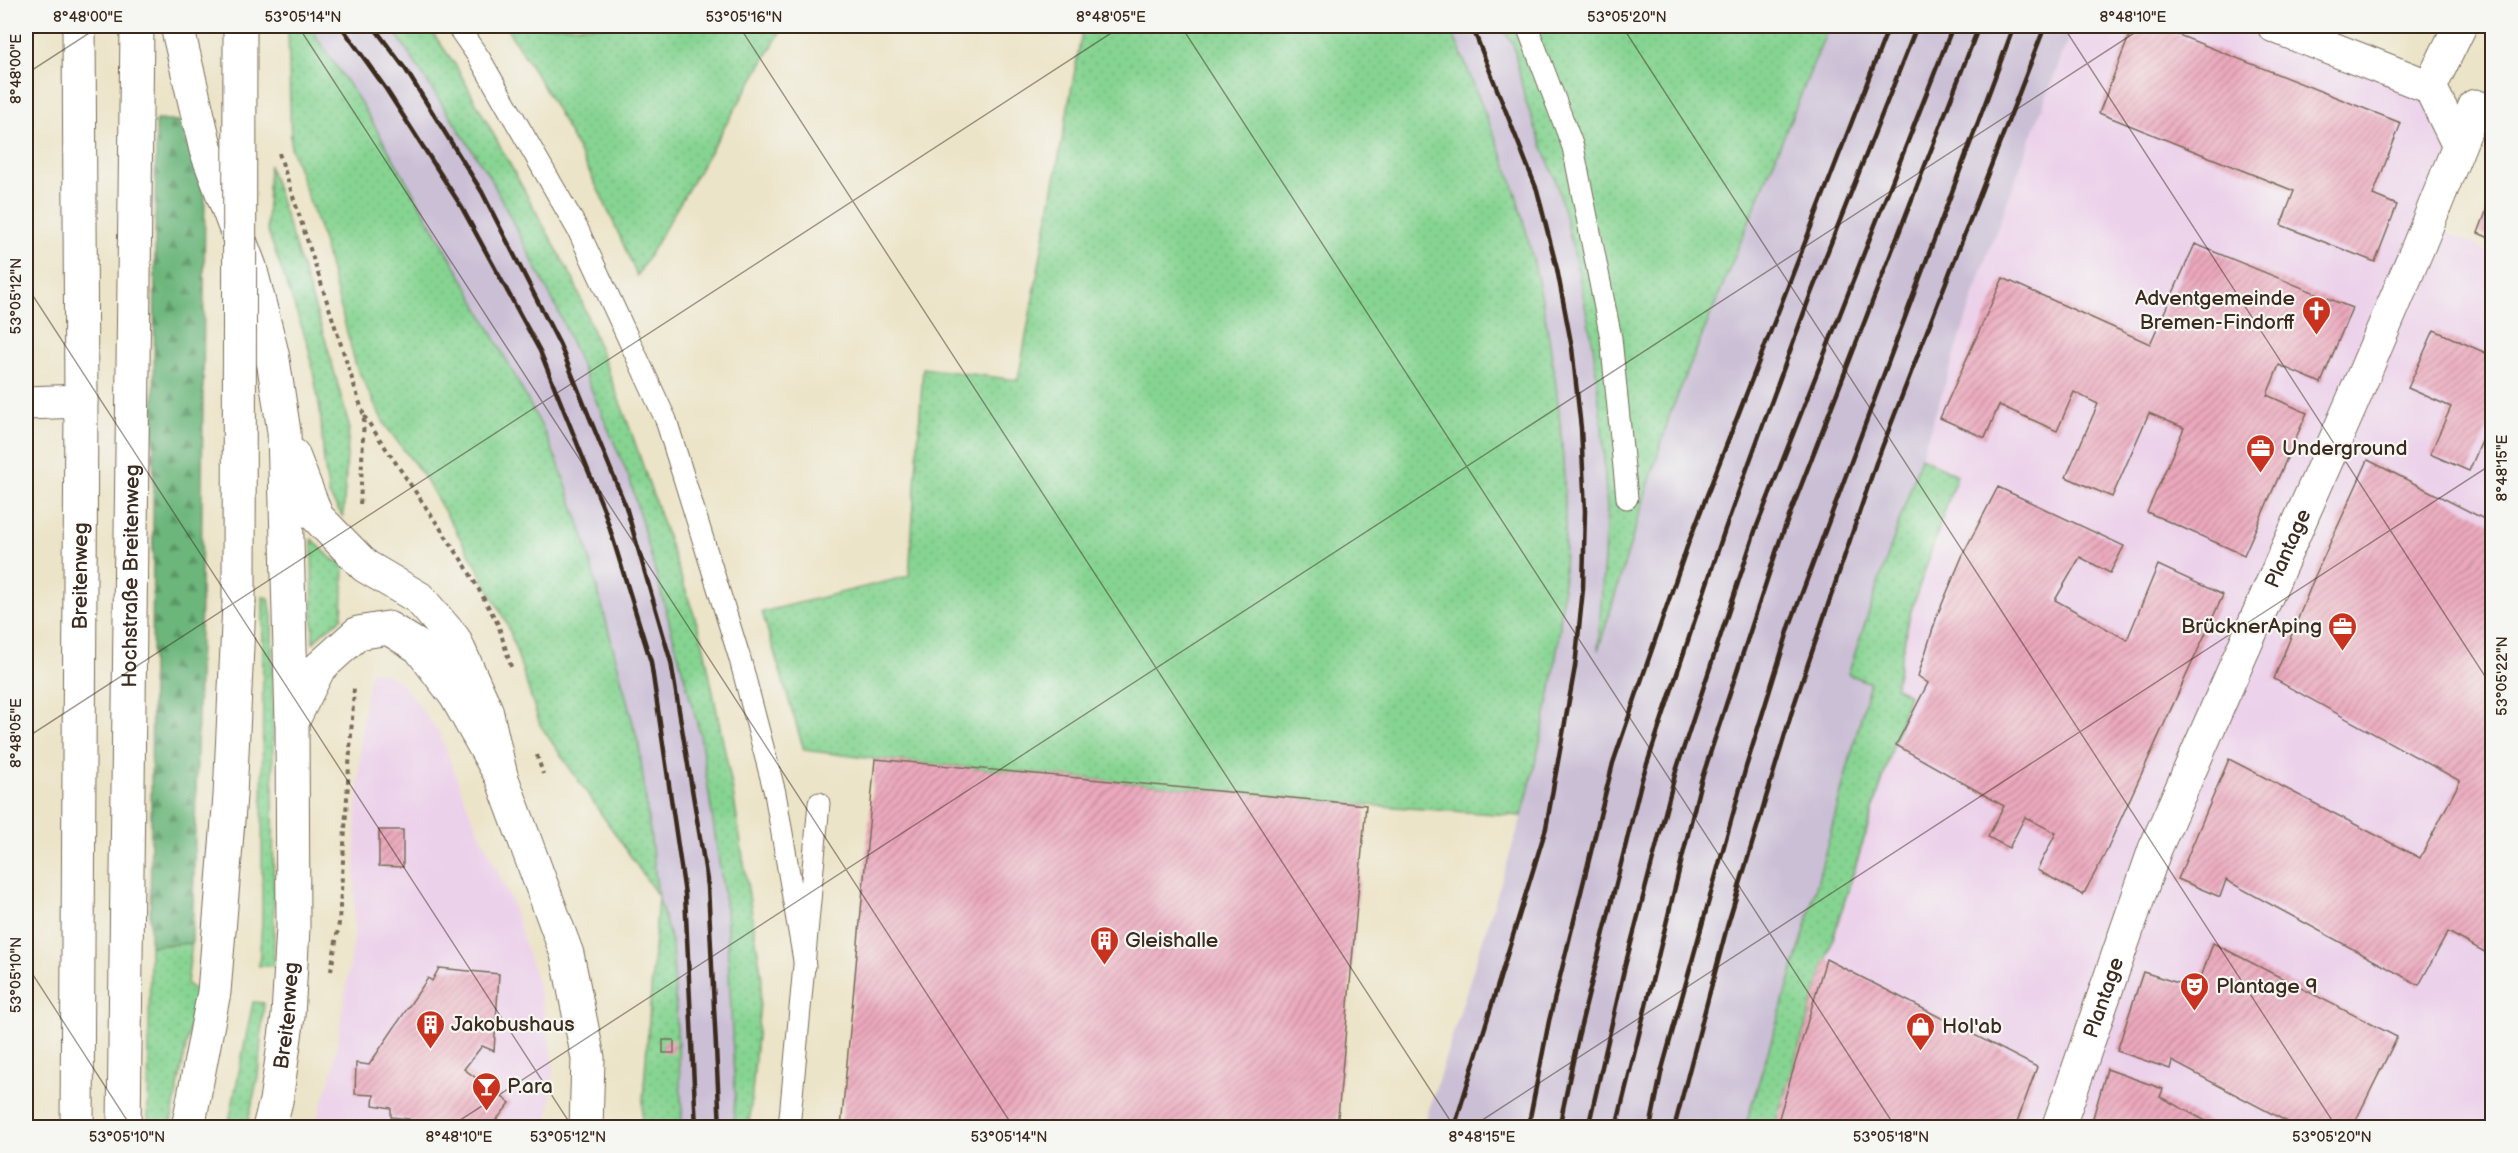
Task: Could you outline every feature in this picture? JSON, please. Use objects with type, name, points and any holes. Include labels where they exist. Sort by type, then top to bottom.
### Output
[{"type":"main road","name":"Breitenweg","points":[[77,1128],[81,401],[79,26]]},
{"type":"main road","name":"Hochstraße Breitenweg","points":[[124,1128],[137,26]]},
{"type":"main road","points":[[177,26],[206,150],[250,267],[272,353],[284,432],[317,517],[358,561],[419,598],[454,639],[486,710],[501,776],[567,954],[588,1058],[586,1128]]},
{"type":"main road","points":[[188,1128],[214,992],[230,796],[238,604],[240,26]]},
{"type":"main road","points":[[2274,26],[2430,87],[2458,144]]},
{"type":"main road","points":[[2430,87],[2460,26]]},
{"type":"main road","name":"Plantage","points":[[2058,1128],[2155,849],[2364,374],[2419,245],[2458,144],[2484,109]]},
{"type":"main road","points":[[26,403],[81,401]]},
{"type":"main road","name":"Breitenweg","points":[[269,1128],[276,1101],[288,1016],[293,939],[292,722],[284,432]]},
{"type":"main road","points":[[292,722],[319,668],[358,633],[388,628],[418,647],[456,696],[501,776]]},
{"type":"lane","points":[[457,26],[480,59],[578,230],[666,420],[740,659],[775,793],[805,966]]},
{"type":"lane","points":[[1527,26],[1573,147],[1611,338],[1628,498]]},
{"type":"lane","points":[[789,1128],[819,802]]},
{"type":"path","points":[[26,209],[27,26]]},
{"type":"path","points":[[279,152],[364,416],[358,561]]},
{"type":"path","points":[[329,979],[339,923],[358,633]]},
{"type":"shaded area","points":[[309,26],[391,26],[491,179],[557,309],[630,480],[700,734],[726,909],[735,1098],[733,1127],[681,1127],[672,944],[658,896],[639,746],[583,534],[559,465],[543,429],[467,286],[328,52]]},
{"type":"shaded area","points":[[1449,26],[1499,26],[1513,43],[1525,100],[1557,184],[1577,265],[1593,345],[1602,427],[1607,511],[1599,647],[1670,414],[1829,26],[2073,26],[1988,253],[1921,457],[1957,475],[1910,614],[1895,687],[1909,695],[1774,1127],[1423,1128],[1522,816],[1541,741],[1555,664],[1562,588],[1565,511],[1560,430],[1551,351],[1537,273],[1517,196]]},
{"type":"shaded area","points":[[2073,26],[2290,26],[2415,78],[2452,164],[2430,224],[2492,253],[2492,1127],[1774,1128],[1909,695],[1895,688],[1910,614],[1957,476],[1921,457],[1988,253]]},
{"type":"shaded area","points":[[370,672],[382,672],[401,682],[440,734],[467,805],[512,903],[539,989],[554,1064],[548,1127],[314,1128],[333,1070],[354,938],[356,824],[362,723]]},
{"type":"green space","points":[[288,26],[309,26],[363,106],[467,286],[543,429],[559,465],[583,534],[639,746],[658,896],[540,725],[508,626],[475,563],[423,475],[385,425],[356,366],[321,234],[291,148]]},
{"type":"green space","points":[[391,26],[428,26],[456,66],[574,281],[632,434],[702,638],[732,786],[762,979],[749,1127],[733,1127],[735,1097],[726,909],[700,734],[630,480],[557,309],[491,179]]},
{"type":"green space","points":[[505,26],[784,26],[637,276],[608,211],[561,117]]},
{"type":"green space","points":[[1083,26],[1449,26],[1500,149],[1517,198],[1544,312],[1561,430],[1565,548],[1562,607],[1548,703],[1522,816],[1366,805],[875,759],[804,750],[762,612],[909,576],[923,368],[1018,380]]},
{"type":"green space","points":[[1499,26],[1829,26],[1670,414],[1598,651],[1607,511],[1602,427],[1593,345],[1577,265],[1557,184],[1525,100],[1513,43]]},
{"type":"green space","points":[[156,120],[179,121],[205,192],[201,599],[192,943],[150,946]]},
{"type":"green space","points":[[269,165],[326,342],[349,425],[343,517],[329,495],[320,409],[308,345],[267,229]]},
{"type":"green space","points":[[1921,457],[1957,475],[1910,614],[1895,687],[1909,695],[1774,1127],[1745,1127],[1803,937],[1870,683],[1848,674]]},
{"type":"green space","points":[[312,539],[332,559],[344,564],[342,618],[323,632],[313,643]]},
{"type":"green space","points":[[263,597],[269,598],[272,617],[274,966],[259,966],[262,921]]},
{"type":"green space","points":[[658,896],[672,944],[681,1127],[641,1127]]},
{"type":"green space","points":[[192,943],[187,984],[197,991],[170,1127],[148,1128],[150,946]]},
{"type":"green space","points":[[253,1002],[264,1003],[258,1076],[247,1127],[228,1127]]},
{"type":"building","points":[[2133,26],[2156,26],[2401,123],[2373,195],[2397,205],[2375,262],[2281,225],[2294,191],[2099,113]]},
{"type":"building","points":[[2492,196],[2492,239],[2478,233]]},
{"type":"building","points":[[2195,244],[2352,308],[2321,383],[2279,365],[2267,395],[2307,413],[2244,555],[2147,512],[2184,428],[2149,413],[2112,497],[2066,477],[2098,404],[2074,392],[2057,431],[1999,405],[1985,438],[1940,418],[2003,278],[2150,344]]},
{"type":"building","points":[[2434,330],[2488,354],[2492,344],[2492,426],[2489,425],[2469,471],[2430,454],[2451,407],[2408,388]]},
{"type":"building","points":[[2368,460],[2492,523],[2492,956],[2448,932],[2419,985],[2226,880],[2220,897],[2178,879],[2229,759],[2420,858],[2460,781],[2274,679],[2315,576]]},
{"type":"building","points":[[1998,487],[2124,546],[2110,573],[2080,557],[2055,600],[2127,640],[2158,565],[2223,595],[2103,858],[2083,895],[2037,870],[2056,833],[2025,817],[2009,848],[1988,837],[2004,806],[1896,745],[1928,683],[1918,676],[1937,616],[1964,552]]},
{"type":"building","name":"Gleishalle","points":[[875,759],[1366,805],[1337,1128],[841,1128]]},
{"type":"building","points":[[379,830],[403,830],[403,867],[379,866]]},
{"type":"building","points":[[2213,943],[2397,1037],[2352,1128],[2299,1128],[2172,1061],[2170,1069],[2117,1051],[2143,972],[2197,989]]},
{"type":"building","points":[[1826,959],[2037,1067],[2015,1128],[1776,1128]]},
{"type":"building","name":"Jakobushaus","points":[[439,968],[499,974],[494,1051],[482,1046],[464,1069],[510,1103],[490,1128],[409,1128],[409,1119],[391,1117],[391,1108],[373,1105],[374,1095],[355,1094],[356,1063],[369,1065],[428,978],[432,981]]},
{"type":"building","points":[[663,1040],[674,1040],[674,1053],[663,1053]]},
{"type":"building","points":[[2107,1069],[2163,1089],[2160,1097],[2219,1128],[2090,1128]]},
{"type":"railway","points":[[341,26],[386,89],[461,206],[540,351],[604,510],[651,662],[685,894],[696,1128]]},
{"type":"railway","points":[[373,26],[406,70],[482,192],[560,345],[626,507],[671,662],[708,886],[720,1128]]},
{"type":"railway","points":[[1454,1128],[1546,828],[1575,667],[1583,589],[1585,511],[1581,428],[1572,348],[1557,269],[1537,190],[1472,26]]},
{"type":"railway","points":[[1528,1128],[1549,1021],[1613,763],[1688,544],[1889,26]]},
{"type":"railway","points":[[1559,1128],[1578,1037],[1642,779],[1725,529],[1810,296],[1917,26]]},
{"type":"railway","points":[[1588,1128],[1625,966],[1676,771],[1755,531],[1953,26]]},
{"type":"railway","points":[[1616,1128],[1701,781],[1780,540],[1979,26]]},
{"type":"railway","points":[[1650,1128],[1662,1069],[1746,767],[1790,625],[2014,26]]},
{"type":"railway","points":[[1674,1128],[1727,927],[1793,708],[1876,463],[2045,26]]},
{"type":"place","name":"Adventgemeinde Bremen-Findorff","points":[[2316,336]]},
{"type":"place","name":"Underground","points":[[2261,474]]},
{"type":"place","name":"BrücknerAping","points":[[2343,652]]},
{"type":"place","name":"Gleishalle","points":[[1104,966]]},
{"type":"place","name":"Plantage 9","points":[[2195,1012]]},
{"type":"place","name":"Jakobushaus","points":[[430,1050]]},
{"type":"place","name":"Hol'ab","points":[[1921,1052]]},
{"type":"place","name":"P.ara","points":[[486,1112]]}]
